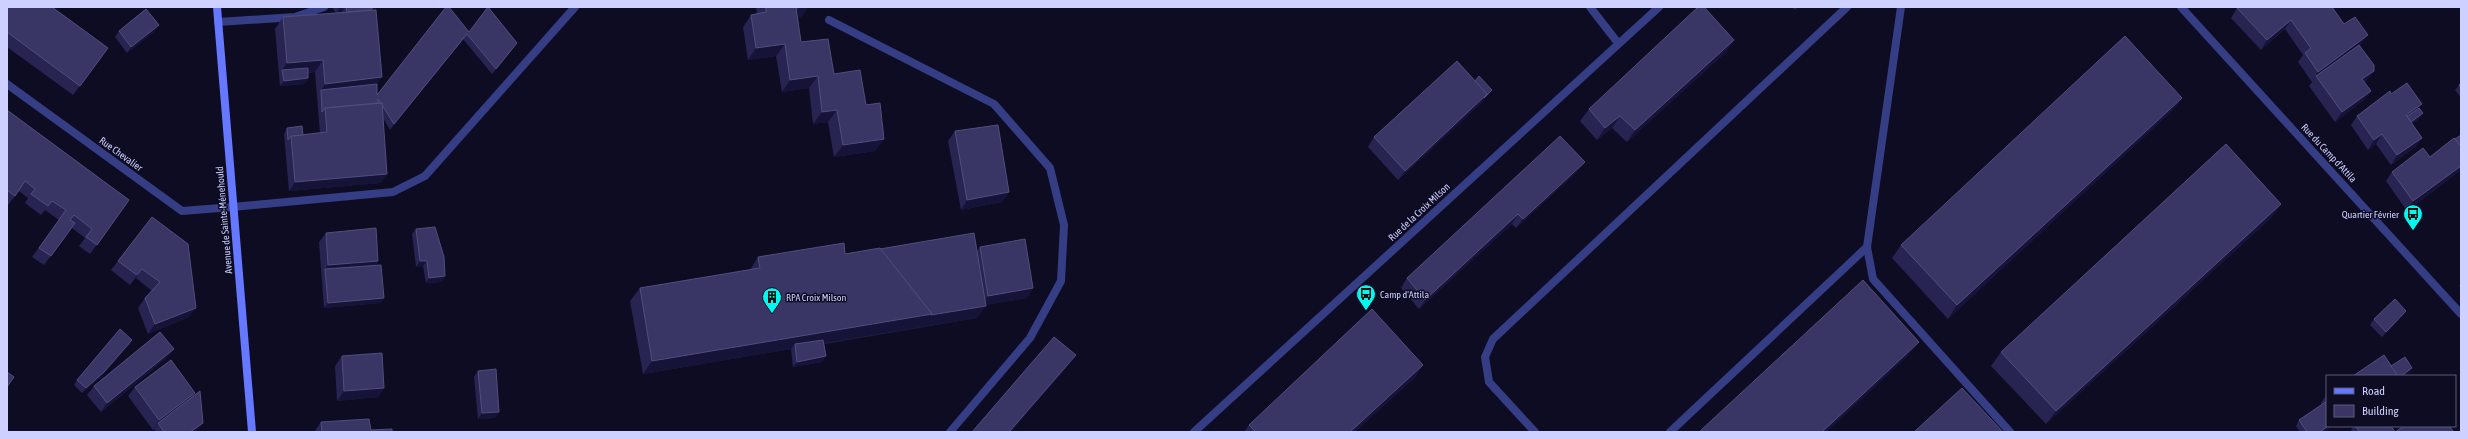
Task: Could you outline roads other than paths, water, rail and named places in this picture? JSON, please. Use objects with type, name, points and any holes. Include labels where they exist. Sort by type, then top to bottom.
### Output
[{"type":"main road","name":"Avenue de Sainte-Ménehould","points":[[217,7],[252,432]]},
{"type":"street","points":[[218,22],[295,17],[324,7]]},
{"type":"street","name":"Rue Chevalier","points":[[7,84],[182,210],[233,208],[393,192],[425,176],[575,7]]},
{"type":"street","points":[[1590,7],[1618,43]]},
{"type":"street","name":"Rue de la Croix Milson","points":[[1194,432],[1659,7]]},
{"type":"street","points":[[1535,432],[1489,382],[1485,357],[1493,339],[1847,7]]},
{"type":"street","points":[[1901,7],[1867,247],[1873,279],[2010,432]]},
{"type":"street","name":"Rue du Camp d'Attila","points":[[2181,7],[2461,314]]},
{"type":"street","points":[[829,20],[994,104],[1050,168],[1064,225],[1061,281],[1030,338],[950,432]]},
{"type":"street","points":[[1670,432],[1867,247]]},
{"type":"place","name":"Quartier Février","points":[[2413,231]]},
{"type":"place","name":"Camp d'Attila","points":[[1366,311]]},
{"type":"place","name":"RPA Croix Milson","points":[[772,314]]}]
